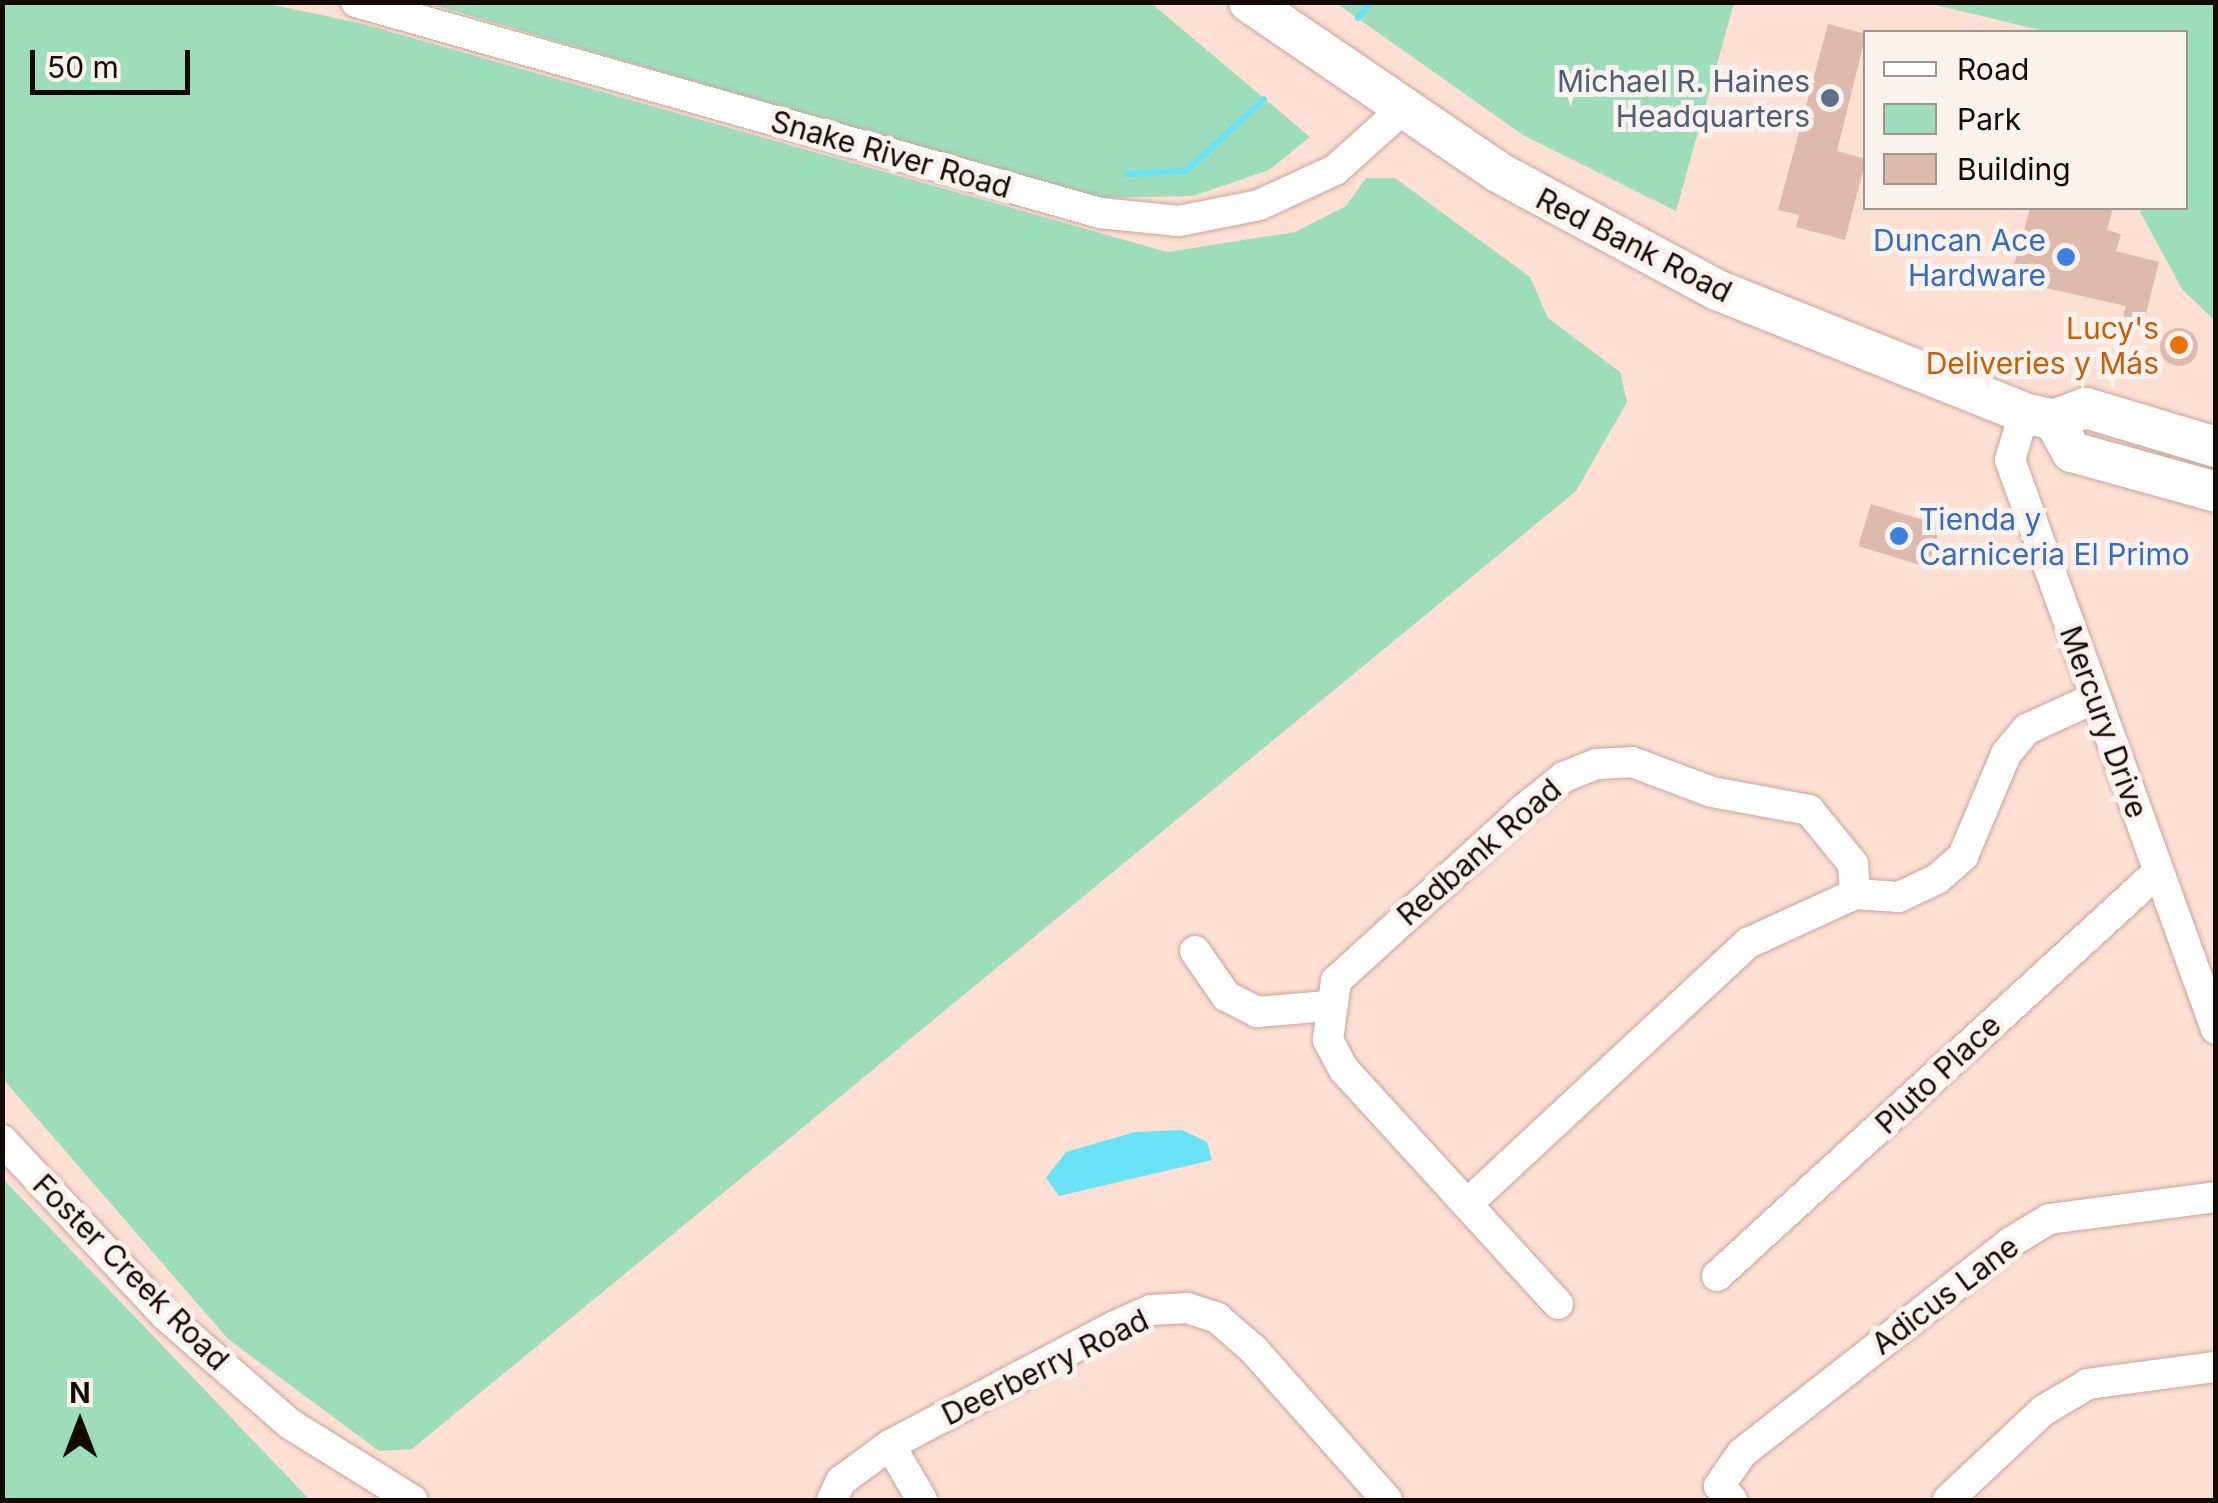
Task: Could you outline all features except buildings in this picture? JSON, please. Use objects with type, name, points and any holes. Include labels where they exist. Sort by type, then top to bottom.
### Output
[{"type":"main road","name":"Red Bank Road","points":[[1249,2],[1498,172],[1657,262],[2039,416],[2072,452],[2212,488]]},
{"type":"main road","points":[[2039,416],[2086,408],[2216,448]]},
{"type":"street","name":"Snake River Road","points":[[356,2],[1120,215],[1180,221],[1259,206],[1335,170],[1404,108]]},
{"type":"street","name":"Mercury Drive","points":[[2039,416],[2010,460],[2216,1029]]},
{"type":"street","points":[[1467,1204],[1748,943],[1855,894],[1899,897],[1937,879],[1963,856],[2006,754],[2026,729],[2095,698]]},
{"type":"street","name":"Redbank Road","points":[[1328,1006],[1336,981],[1364,950],[1564,777],[1597,764],[1632,762],[1712,792],[1809,810],[1853,864],[1855,894]]},
{"type":"street","name":"Pluto Place","points":[[1717,1276],[2158,872]]},
{"type":"street","points":[[1195,951],[1226,996],[1257,1012],[1328,1006],[1328,1040],[1344,1070],[1558,1304]]},
{"type":"street","name":"Foster Creek Road","points":[[2,1140],[164,1315],[290,1424],[412,1500]]},
{"type":"street","name":"Adicus Lane","points":[[1726,1493],[1770,1431],[2049,1219],[2216,1197]]},
{"type":"street","name":"Deerberry Road","points":[[832,1500],[841,1481],[890,1446],[1115,1326],[1151,1310],[1186,1308],[1217,1318],[1253,1348],[1387,1500]]},
{"type":"street","points":[[1948,1500],[2044,1410],[2088,1384],[2216,1367]]},
{"type":"street","points":[[890,1446],[922,1500]]},
{"type":"green space","points":[[2,3],[264,3],[359,23],[1167,252],[1295,232],[1346,206],[1366,178],[1395,178],[1530,277],[1548,318],[1620,372],[1627,402],[1576,491],[412,1449],[379,1451],[228,1339],[3,1079]]},
{"type":"green space","points":[[427,3],[1151,3],[1310,137],[1269,170],[1193,196],[1093,198]]},
{"type":"green space","points":[[1336,3],[1734,3],[1676,211],[1523,135]]},
{"type":"green space","points":[[1927,3],[2215,3],[2215,321],[2182,289],[2139,210],[2188,210],[2188,30],[2041,30]]},
{"type":"green space","points":[[3,1179],[310,1500],[3,1500]]},
{"type":"water","points":[[1182,1130],[1207,1142],[1212,1160],[1059,1196],[1046,1178],[1066,1152],[1135,1132]]},
{"type":"waterway","points":[[1358,18],[1371,2]]},
{"type":"waterway","points":[[1127,174],[1186,171],[1264,99]]},
{"type":"place","name":"Michael R. Haines Headquarters","points":[[1830,98]]},
{"type":"place","name":"Duncan Ace Hardware","points":[[2066,257]]},
{"type":"place","name":"Lucy's Deliveries y Más","points":[[2179,345]]},
{"type":"place","name":"Tienda y Carniceria El Primo","points":[[1899,536]]}]
